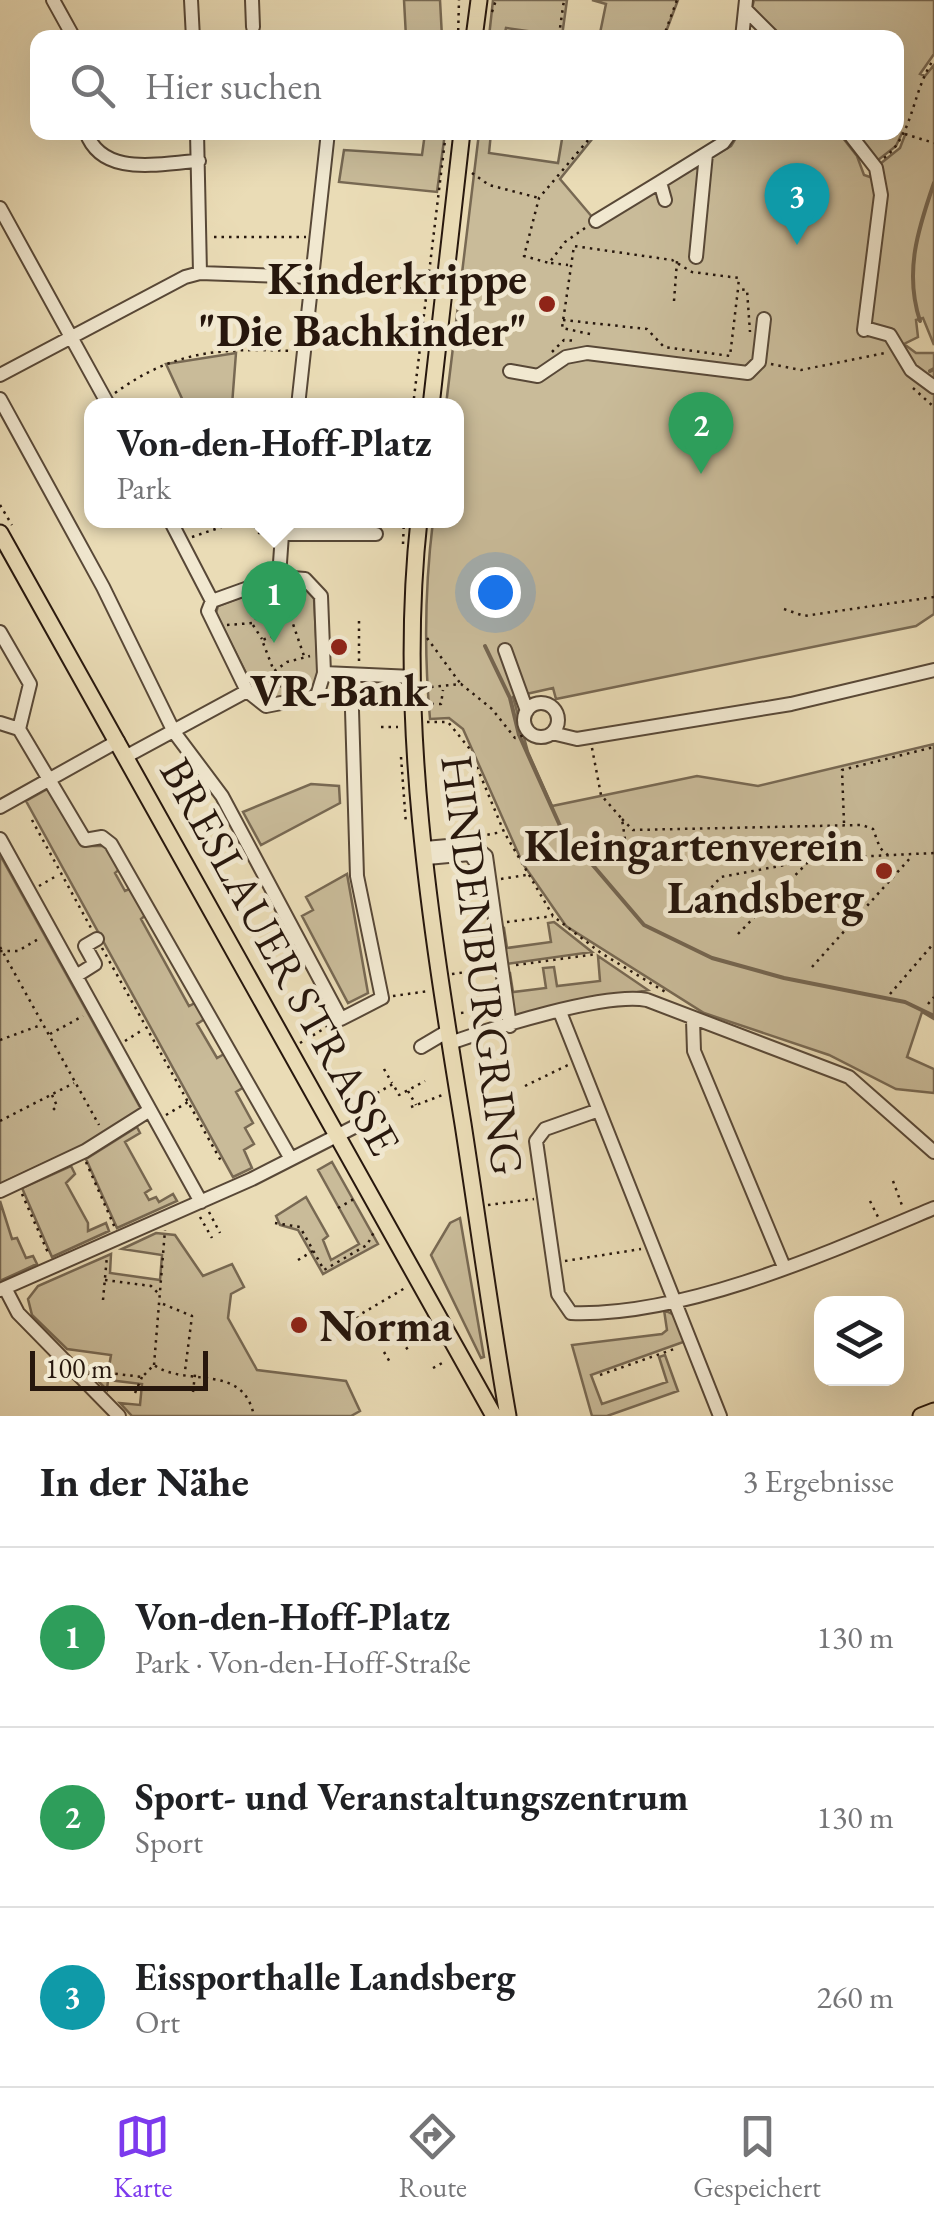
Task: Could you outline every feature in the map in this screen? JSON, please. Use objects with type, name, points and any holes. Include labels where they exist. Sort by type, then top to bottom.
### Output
[{"type":"main road","points":[[475,30],[479,0]]},
{"type":"main road","points":[[431,398],[435,292],[461,140]]},
{"type":"main road","name":"HINDENBURGRING","points":[[419,528],[413,677],[420,725],[426,853],[448,1030],[508,1416]]},
{"type":"main road","name":"BRESLAUER STRASSE","points":[[0,533],[494,1416]]},
{"type":"main road","points":[[920,1416],[934,1411]]},
{"type":"street","points":[[53,0],[70,30]]},
{"type":"street","points":[[191,0],[192,30]]},
{"type":"street","points":[[252,0],[252,27]]},
{"type":"street","points":[[743,30],[746,4]]},
{"type":"street","points":[[746,4],[767,30]]},
{"type":"street","points":[[90,140],[106,160],[120,164],[199,161]]},
{"type":"street","points":[[198,140],[200,273]]},
{"type":"street","points":[[299,398],[327,140]]},
{"type":"street","points":[[596,221],[706,154],[721,140]]},
{"type":"street","points":[[854,140],[876,168],[880,194],[864,329],[890,335],[911,370],[934,387]]},
{"type":"street","points":[[696,257],[706,154]]},
{"type":"street","points":[[660,182],[665,200]]},
{"type":"street","points":[[0,208],[105,398]]},
{"type":"street","points":[[0,375],[172,282],[200,273],[313,277]]},
{"type":"street","points":[[510,371],[538,376],[566,357],[587,354],[748,372],[760,362],[764,319]]},
{"type":"street","name":"BRESLAUER STRASSE","points":[[0,399],[104,587],[174,732],[222,796],[341,1019]]},
{"type":"street","points":[[174,528],[212,601],[208,611],[246,691],[266,706],[317,696],[324,674],[321,596],[305,578],[278,578],[212,601]]},
{"type":"street","points":[[278,578],[282,528]]},
{"type":"street","points":[[295,528],[376,534]]},
{"type":"street","points":[[0,632],[30,684],[20,728]]},
{"type":"street","points":[[505,650],[527,710],[525,725],[531,733],[542,737],[552,733],[558,723],[552,707],[536,704],[527,710]]},
{"type":"street","points":[[552,733],[568,740],[791,704],[934,670]]},
{"type":"street","points":[[324,674],[413,677]]},
{"type":"street","points":[[341,1019],[382,998],[357,876],[355,677]]},
{"type":"street","points":[[127,756],[246,691]]},
{"type":"street","points":[[0,723],[20,728],[84,840],[102,837],[111,844],[291,1159]]},
{"type":"street","points":[[0,807],[118,741]]},
{"type":"street","points":[[0,838],[200,1202]]},
{"type":"street","points":[[426,853],[474,846],[486,856],[510,1026]]},
{"type":"street","points":[[426,853],[470,854],[478,864]]},
{"type":"street","points":[[76,976],[95,964],[85,946],[97,939]]},
{"type":"street","points":[[421,1048],[448,1030],[510,1026],[560,1012],[640,999],[849,1077],[934,1152]]},
{"type":"street","points":[[560,1012],[720,1416]]},
{"type":"street","points":[[693,1020],[699,1063],[784,1268]]},
{"type":"street","points":[[596,1111],[540,1132],[536,1141],[559,1300],[571,1312],[677,1300],[784,1268],[934,1208]]},
{"type":"street","points":[[0,1191],[153,1115]]},
{"type":"street","points":[[120,1416],[18,1312],[3,1289],[200,1202],[360,1124]]},
{"type":"path","points":[[458,30],[459,0]]},
{"type":"path","points":[[560,30],[564,0]]},
{"type":"path","points":[[666,30],[677,0]]},
{"type":"path","points":[[934,59],[922,76],[904,133],[934,143]]},
{"type":"path","points":[[415,398],[435,292],[445,140]]},
{"type":"path","points":[[569,265],[524,254],[538,198],[588,140]]},
{"type":"path","points":[[876,168],[901,140]]},
{"type":"path","points":[[471,172],[485,184],[538,198]]},
{"type":"path","points":[[549,262],[565,242],[596,221]]},
{"type":"path","points":[[202,237],[317,237]]},
{"type":"path","points":[[563,320],[647,329],[664,348],[730,356],[738,278],[692,272],[677,262],[574,246],[569,265],[562,328],[590,334]]},
{"type":"path","points":[[674,302],[677,262]]},
{"type":"path","points":[[313,277],[435,292]]},
{"type":"path","points":[[738,289],[748,290],[748,317]]},
{"type":"path","points":[[760,362],[802,370],[831,367],[890,352],[890,335]]},
{"type":"path","points":[[115,398],[164,362],[238,349],[304,352]]},
{"type":"path","points":[[181,541],[219,528]]},
{"type":"path","points":[[256,528],[259,533],[278,528]]},
{"type":"path","points":[[376,534],[403,536]]},
{"type":"path","points":[[278,578],[299,651],[305,658]]},
{"type":"path","points":[[252,623],[262,610],[289,606],[311,586]]},
{"type":"path","points":[[253,587],[275,636],[262,640]]},
{"type":"path","points":[[784,609],[804,616],[934,596]]},
{"type":"path","points":[[355,677],[359,618]]},
{"type":"path","points":[[216,629],[234,622],[252,623]]},
{"type":"path","points":[[252,623],[286,702]]},
{"type":"path","points":[[424,627],[428,646],[460,684],[492,709],[515,738],[531,733]]},
{"type":"path","points":[[246,691],[272,671],[323,654]]},
{"type":"path","points":[[431,687],[460,684]]},
{"type":"path","points":[[424,704],[441,704],[443,688]]},
{"type":"path","points":[[381,726],[448,722],[469,748],[526,876],[554,916],[600,953],[668,994]]},
{"type":"path","points":[[590,737],[601,796],[633,830],[844,825],[873,828],[880,848],[889,856]]},
{"type":"path","points":[[844,825],[842,770],[934,747]]},
{"type":"path","points":[[622,818],[630,873]]},
{"type":"path","points":[[32,820],[221,1161]]},
{"type":"path","points":[[686,916],[721,877],[812,859],[934,854]]},
{"type":"path","points":[[812,966],[913,855]]},
{"type":"path","points":[[738,934],[804,862]]},
{"type":"path","points":[[30,892],[61,873]]},
{"type":"path","points":[[490,881],[526,876]]},
{"type":"path","points":[[495,924],[519,924],[554,916]]},
{"type":"path","points":[[1,950],[18,951],[52,932]]},
{"type":"path","points":[[890,994],[934,943]]},
{"type":"path","points":[[1,950],[106,1138]]},
{"type":"path","points":[[450,974],[600,953]]},
{"type":"path","points":[[590,955],[591,962]]},
{"type":"path","points":[[582,956],[583,963]]},
{"type":"path","points":[[568,958],[569,964]]},
{"type":"path","points":[[560,959],[561,966]]},
{"type":"path","points":[[535,962],[536,969]]},
{"type":"path","points":[[524,964],[525,970]]},
{"type":"path","points":[[516,965],[517,972]]},
{"type":"path","points":[[382,998],[429,991]]},
{"type":"path","points":[[928,1004],[934,997]]},
{"type":"path","points":[[448,1030],[506,1006]]},
{"type":"path","points":[[49,1034],[95,1010]]},
{"type":"path","points":[[298,1044],[341,1019]]},
{"type":"path","points":[[0,1040],[43,1024]]},
{"type":"path","points":[[115,1046],[146,1028]]},
{"type":"path","points":[[525,1086],[577,1060]]},
{"type":"path","points":[[384,1069],[399,1095],[425,1081]]},
{"type":"path","points":[[4,1128],[1,1121],[75,1082]]},
{"type":"path","points":[[351,1108],[393,1084]]},
{"type":"path","points":[[407,1090],[414,1106],[441,1094]]},
{"type":"path","points":[[52,1095],[57,1106],[53,1110]]},
{"type":"path","points":[[153,1115],[188,1102]]},
{"type":"path","points":[[82,1153],[110,1215],[114,1240],[103,1300]]},
{"type":"path","points":[[84,1176],[91,1173]]},
{"type":"path","points":[[893,1182],[907,1220]]},
{"type":"path","points":[[17,1183],[54,1266]]},
{"type":"path","points":[[89,1186],[95,1183]]},
{"type":"path","points":[[94,1197],[100,1194]]},
{"type":"path","points":[[476,1207],[544,1197]]},
{"type":"path","points":[[338,1208],[356,1198]]},
{"type":"path","points":[[870,1201],[884,1230]]},
{"type":"path","points":[[19,1204],[26,1202]]},
{"type":"path","points":[[200,1202],[201,1223],[212,1238]]},
{"type":"path","points":[[200,1202],[220,1233]]},
{"type":"path","points":[[98,1207],[105,1204]]},
{"type":"path","points":[[24,1215],[30,1212]]},
{"type":"path","points":[[103,1218],[110,1215]]},
{"type":"path","points":[[135,1393],[142,1376],[154,1365],[166,1234],[160,1220]]},
{"type":"path","points":[[29,1226],[35,1223]]},
{"type":"path","points":[[275,1223],[300,1226],[324,1270],[367,1245],[374,1231]]},
{"type":"path","points":[[34,1236],[40,1234]]},
{"type":"path","points":[[38,1247],[44,1244]]},
{"type":"path","points":[[554,1262],[655,1247]]},
{"type":"path","points":[[298,1260],[313,1251]]},
{"type":"path","points":[[105,1280],[151,1286],[162,1297]]},
{"type":"path","points":[[348,1316],[406,1288]]},
{"type":"path","points":[[162,1304],[192,1316],[184,1373]]},
{"type":"path","points":[[402,1341],[410,1353]]},
{"type":"path","points":[[600,1374],[693,1342]]},
{"type":"path","points":[[384,1352],[390,1364]]},
{"type":"path","points":[[434,1368],[447,1361]]},
{"type":"path","points":[[154,1365],[236,1386],[248,1398],[254,1416]]},
{"type":"path","points":[[78,1374],[86,1370],[142,1376]]},
{"type":"path","points":[[193,1392],[196,1374]]},
{"type":"shaded area","points":[[404,0],[440,0],[442,30],[406,30]]},
{"type":"shaded area","points":[[493,0],[567,0],[563,30],[490,30]]},
{"type":"shaded area","points":[[592,0],[678,0],[667,30],[601,30],[606,4]]},
{"type":"shaded area","points":[[754,0],[934,0],[934,54],[920,74],[925,76],[934,65],[934,345],[923,318],[916,320],[918,337],[904,344],[916,353],[934,353],[934,614],[916,626],[556,699],[553,688],[513,697],[528,752],[552,806],[697,776],[758,786],[934,744],[934,1019],[922,1012],[907,1057],[934,1069],[934,1093],[896,1089],[829,1055],[704,1013],[566,926],[523,864],[463,729],[449,718],[430,719],[426,620],[432,528],[464,528],[464,398],[447,398],[478,140],[490,140],[489,153],[558,163],[562,140],[591,140],[560,179],[593,218],[680,167],[706,169],[708,159],[735,140],[844,140],[857,156],[864,175],[873,178],[875,168],[904,140],[904,30],[772,30],[752,8]]},
{"type":"shaded area","points":[[424,140],[444,140],[437,192],[339,182],[344,150],[422,155]]},
{"type":"shaded area","points":[[857,140],[899,140],[896,146],[873,164]]},
{"type":"shaded area","points":[[236,353],[233,398],[182,398],[166,364]]},
{"type":"shaded area","points":[[281,582],[302,585],[314,598],[318,674],[311,690],[268,699],[253,687],[216,613],[218,606]]},
{"type":"shaded area","points":[[311,784],[339,786],[340,803],[261,845],[243,812]]},
{"type":"shaded area","points":[[51,787],[85,846],[109,846],[121,868],[115,873],[125,891],[134,887],[148,913],[141,919],[189,1006],[197,1002],[206,1018],[197,1024],[217,1058],[226,1053],[244,1087],[236,1092],[253,1123],[245,1128],[254,1144],[244,1150],[252,1168],[233,1177],[26,801]]},
{"type":"shaded area","points":[[0,855],[141,1109],[82,1146],[0,1184]]},
{"type":"shaded area","points":[[347,874],[368,993],[348,1003],[302,916],[313,910],[306,897]]},
{"type":"shaded area","points":[[554,922],[592,952],[507,964],[500,929],[504,928],[507,948],[551,942],[548,923]]},
{"type":"shaded area","points":[[598,956],[648,990],[512,1017],[506,973],[510,973],[513,992],[546,988],[543,968],[554,967],[557,986],[600,981]]},
{"type":"shaded area","points":[[137,1127],[140,1133],[125,1142],[151,1189],[145,1193],[149,1200],[156,1197],[159,1202],[173,1194],[177,1201],[117,1228],[86,1159]]},
{"type":"shaded area","points":[[332,1162],[378,1244],[323,1274],[298,1230],[280,1225],[276,1216],[306,1197],[328,1236],[323,1240],[331,1260],[359,1244],[318,1170]]},
{"type":"shaded area","points":[[71,1166],[75,1174],[66,1183],[88,1223],[88,1231],[106,1223],[109,1231],[52,1257],[22,1188]]},
{"type":"shaded area","points":[[0,1201],[12,1239],[17,1238],[26,1258],[33,1256],[37,1264],[0,1281]]},
{"type":"shaded area","points":[[460,1218],[484,1357],[481,1358],[431,1255],[450,1223]]},
{"type":"shaded area","points":[[156,1233],[175,1235],[203,1276],[232,1264],[244,1287],[231,1294],[228,1318],[257,1370],[346,1381],[360,1411],[351,1416],[132,1416],[120,1403],[140,1405],[142,1384],[108,1380],[107,1390],[83,1366],[109,1367],[111,1355],[67,1349],[32,1315],[28,1299],[38,1286],[111,1254],[110,1273],[160,1280],[162,1255],[122,1249]]},
{"type":"shaded area","points":[[664,1310],[674,1315],[686,1341],[591,1375],[602,1404],[667,1382],[659,1357],[665,1355],[678,1391],[607,1416],[592,1416],[572,1345],[662,1334],[667,1330]]},
{"type":"waterway","points":[[920,321],[913,268],[918,234],[934,183]]},
{"type":"waterway","points":[[930,371],[934,369]]},
{"type":"waterway","points":[[485,646],[510,698],[519,735]]},
{"type":"waterway","points":[[520,737],[561,828],[644,925],[712,958],[784,978],[905,1002],[934,1016]]},
{"type":"place","name":"Eissporthalle Landsberg","points":[[797,245]]},
{"type":"place","name":"Kinderkrippe \"Die Bachkinder\"","points":[[547,304]]},
{"type":"place","name":"Sport- und Veranstaltungszentrum","points":[[701,474]]},
{"type":"place","name":"Von-den-Hoff-Platz","points":[[274,643]]},
{"type":"place","name":"VR-Bank","points":[[339,647]]},
{"type":"place","name":"Kleingartenverein Landsberg","points":[[884,871]]},
{"type":"place","name":"Norma","points":[[299,1325]]}]
